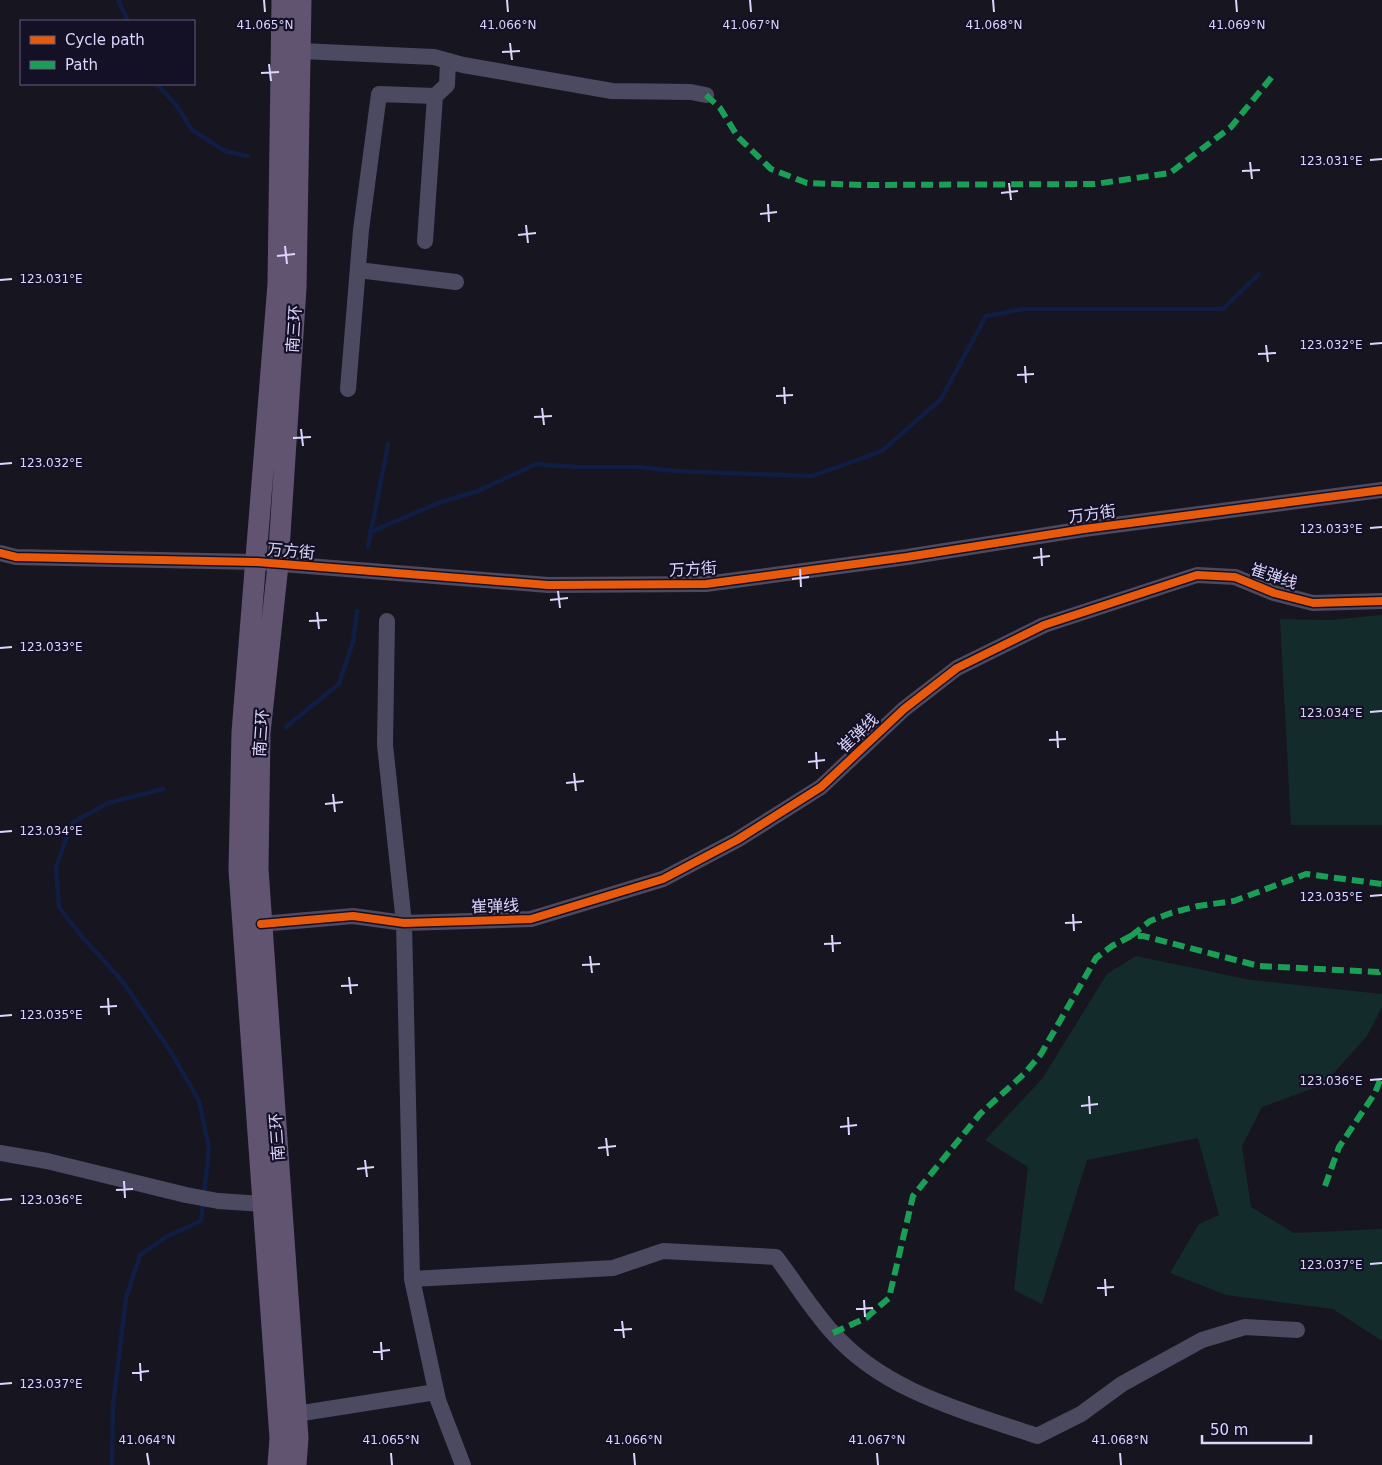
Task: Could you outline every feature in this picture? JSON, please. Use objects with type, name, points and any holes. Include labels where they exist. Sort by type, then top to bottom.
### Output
[{"type":"main road","name":"南三环","points":[[278,1465],[280,1438],[240,870],[242,732],[278,284],[282,0]]},
{"type":"main road","name":"南三环","points":[[296,1465],[296,1414],[258,870],[260,733],[278,565],[296,288],[301,0]]},
{"type":"street","points":[[300,51],[434,57],[612,92],[691,92],[706,95]]},
{"type":"street","points":[[425,241],[435,96],[447,85],[448,61]]},
{"type":"street","points":[[348,389],[358,270],[380,94],[435,96]]},
{"type":"street","points":[[358,270],[456,282]]},
{"type":"street","name":"万方街","points":[[0,553],[16,557],[257,562],[548,586],[706,584],[907,557],[1084,529],[1382,490]]},
{"type":"street","name":"崔弹线","points":[[262,924],[353,916],[404,923],[531,919],[663,879],[737,840],[821,787],[904,709],[957,668],[1044,626],[1152,588],[1197,575],[1235,577],[1274,593],[1313,603],[1382,601]]},
{"type":"street","points":[[387,621],[385,745],[404,923],[412,1279],[436,1392],[462,1465]]},
{"type":"street","points":[[0,1153],[46,1161],[186,1195],[218,1201],[263,1204]]},
{"type":"street","points":[[412,1279],[613,1268],[663,1251],[776,1257],[833,1334],[872,1369],[921,1396],[1037,1436],[1081,1414],[1122,1384],[1202,1340],[1246,1327],[1297,1330]]},
{"type":"street","points":[[296,1414],[436,1392]]},
{"type":"green space","points":[[1382,615],[1382,825],[1291,825],[1280,619],[1330,620]]},
{"type":"green space","points":[[1136,956],[1251,980],[1382,994],[1382,1007],[1367,1036],[1323,1085],[1262,1107],[1242,1146],[1251,1207],[1294,1233],[1382,1229],[1382,1341],[1333,1309],[1226,1295],[1170,1273],[1199,1224],[1219,1215],[1198,1138],[1087,1160],[1042,1304],[1014,1290],[1028,1167],[985,1140],[1042,1079],[1107,974]]},
{"type":"waterway","points":[[118,0],[128,20]]},
{"type":"waterway","points":[[158,85],[177,106],[192,130],[225,151],[248,156]]},
{"type":"waterway","points":[[370,532],[438,503],[478,491],[536,464],[812,476],[882,451],[941,399],[986,316],[1024,309],[1223,309],[1259,274]]},
{"type":"waterway","points":[[368,547],[388,444]]},
{"type":"waterway","points":[[286,727],[339,684],[353,642],[357,611]]},
{"type":"waterway","points":[[163,789],[108,803],[72,823],[56,867],[59,907],[78,932],[123,982],[171,1052],[199,1101],[209,1148],[204,1194]]},
{"type":"waterway","points":[[112,1465],[113,1405],[126,1298],[140,1255],[166,1237],[201,1221],[203,1202]]},
{"type":"marked path","points":[[706,95],[720,108],[738,137],[771,169],[807,183],[864,185],[1095,184],[1170,173],[1231,127],[1275,73]]},
{"type":"marked path","points":[[1131,936],[1150,921],[1171,913],[1198,906],[1234,901],[1306,874],[1382,884]]},
{"type":"marked path","points":[[833,1333],[866,1318],[889,1298],[913,1196],[980,1114],[1025,1073],[1041,1054],[1096,958],[1112,946],[1131,936],[1143,936],[1259,966],[1379,972],[1382,970]]},
{"type":"marked path","points":[[1325,1186],[1339,1147],[1375,1093],[1382,1075]]},
{"type":"cycle path","points":[[0,553],[16,557],[257,562],[548,585],[706,584],[907,557],[1084,529],[1382,490]]},
{"type":"cycle path","points":[[261,924],[353,916],[404,923],[531,919],[663,879],[737,840],[821,787],[904,709],[957,668],[1044,625],[1197,575],[1235,577],[1274,593],[1313,603],[1382,601]]}]
